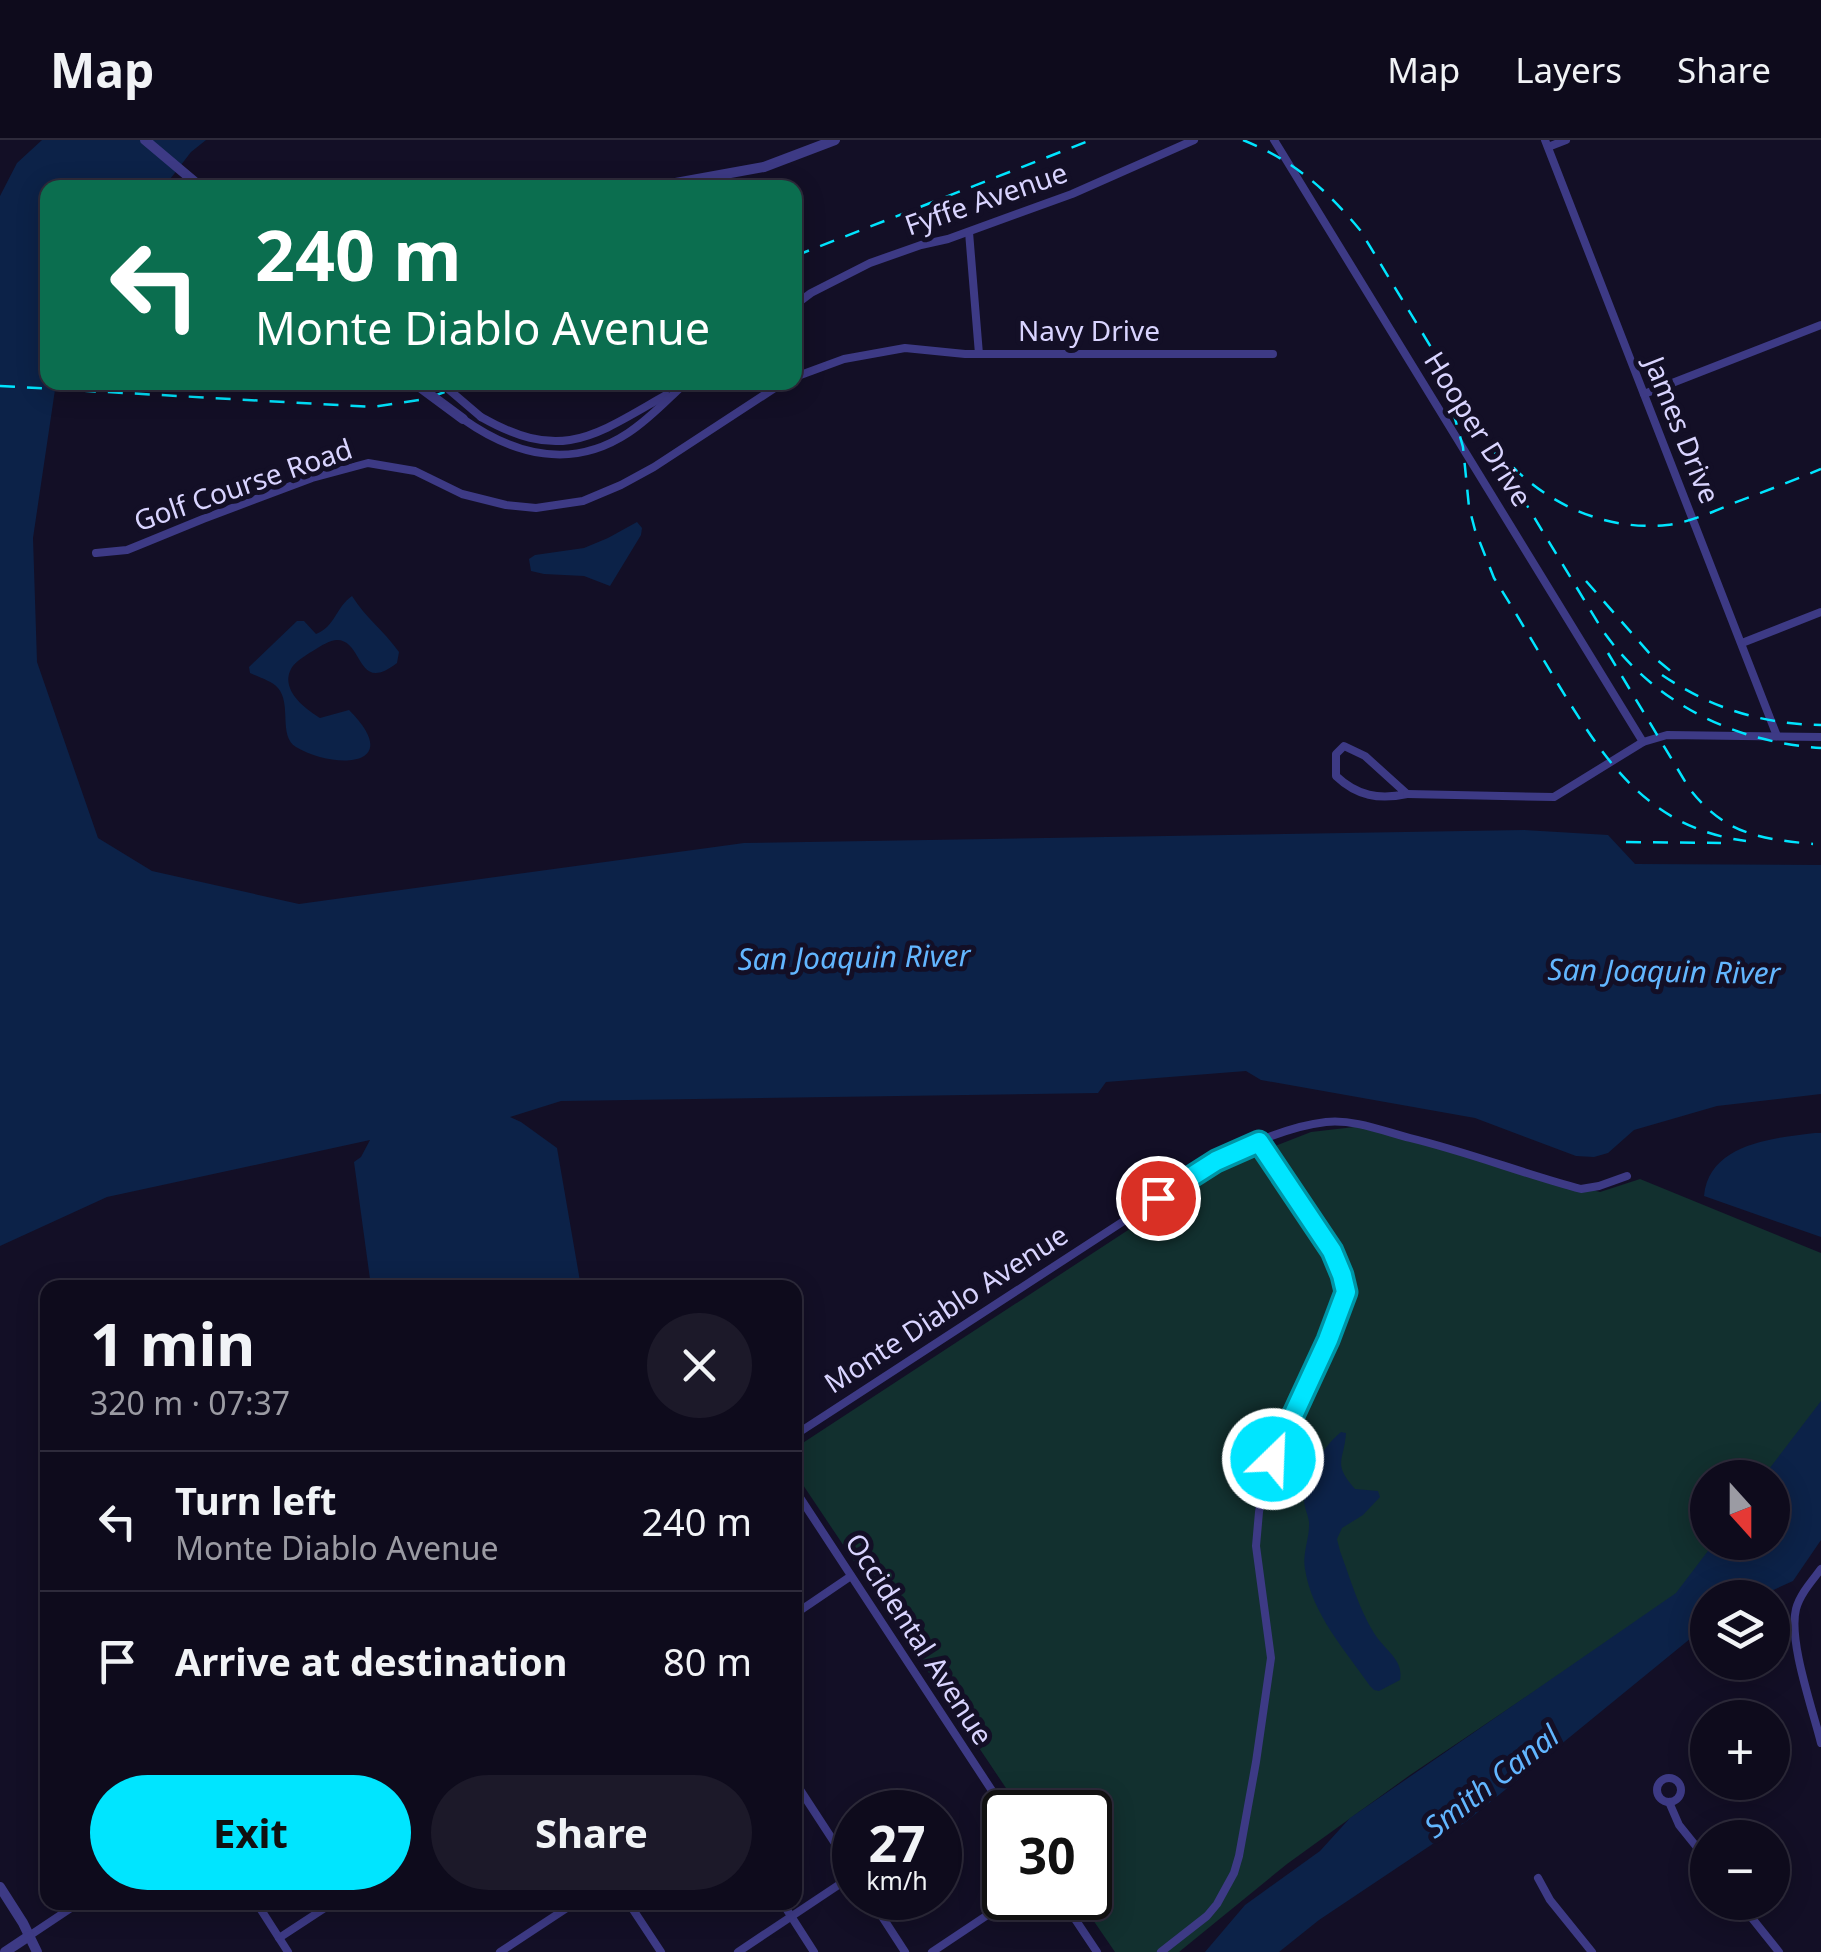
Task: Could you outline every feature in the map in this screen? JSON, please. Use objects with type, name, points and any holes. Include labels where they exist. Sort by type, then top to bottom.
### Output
[{"type":"street","points":[[146,140],[194,180]]},
{"type":"street","points":[[692,180],[764,167],[834,140]]},
{"type":"street","name":"Fyffe Avenue","points":[[802,299],[870,263],[1072,194],[1194,140]]},
{"type":"street","name":"Hooper Drive","points":[[1274,140],[1643,742]]},
{"type":"street","points":[[1546,144],[1566,140]]},
{"type":"street","name":"James Drive","points":[[1546,144],[1777,736]]},
{"type":"street","points":[[969,232],[979,354]]},
{"type":"street","points":[[1644,394],[1821,325]]},
{"type":"street","name":"Navy Drive","points":[[802,374],[844,359],[905,348],[979,354],[1273,354]]},
{"type":"street","points":[[424,390],[487,436],[505,444],[526,451],[570,454],[600,447],[625,435],[678,390]]},
{"type":"street","points":[[431,390],[465,421]]},
{"type":"street","points":[[449,390],[481,417],[514,434],[558,442],[612,428],[676,390]]},
{"type":"street","name":"Golf Course Road","points":[[96,553],[127,550],[312,478],[368,463],[415,470],[462,494],[506,506],[536,508],[583,501],[654,467],[772,390]]},
{"type":"street","points":[[1742,643],[1821,612]]},
{"type":"street","points":[[1407,794],[1356,750],[1344,746],[1337,751],[1336,776],[1370,796],[1554,797],[1643,742],[1667,735],[1821,737]]},
{"type":"street","name":"Monte Diablo Avenue","points":[[802,1431],[1203,1169],[1259,1142],[1324,1122],[1349,1122],[1444,1146],[1581,1189],[1627,1176]]},
{"type":"street","points":[[1161,1952],[1206,1916],[1226,1890],[1239,1856],[1270,1658],[1256,1546],[1265,1479],[1346,1292],[1332,1251],[1259,1142]]},
{"type":"street","name":"Occidental Avenue","points":[[802,1501],[992,1790]]},
{"type":"street","points":[[1821,1568],[1794,1614],[1800,1660],[1821,1743]]},
{"type":"street","points":[[802,1609],[851,1576]]},
{"type":"street","points":[[802,1793],[832,1839]]},
{"type":"street","points":[[1669,1802],[1690,1838]]},
{"type":"street","points":[[1538,1878],[1550,1900],[1592,1952]]},
{"type":"street","points":[[0,1887],[24,1923],[37,1952]]},
{"type":"street","points":[[802,1910],[832,1889]]},
{"type":"street","points":[[5,1952],[68,1910]]},
{"type":"street","points":[[261,1910],[288,1952]]},
{"type":"street","points":[[279,1938],[322,1910]]},
{"type":"street","points":[[500,1952],[564,1910]]},
{"type":"street","points":[[633,1910],[661,1952]]},
{"type":"street","points":[[787,1910],[814,1952]]},
{"type":"street","points":[[738,1952],[801,1910]]},
{"type":"street","points":[[932,1952],[982,1919]]},
{"type":"street","points":[[884,1920],[905,1952]]},
{"type":"street","points":[[1076,1920],[1097,1952]]},
{"type":"street","points":[[1753,1920],[1779,1952]]},
{"type":"green space","points":[[1363,1126],[1600,1192],[1640,1179],[1821,1253],[1821,1414],[1785,1460],[1690,1460],[1690,1560],[1708,1560],[1684,1591],[1410,1775],[1287,1864],[1179,1952],[1115,1952],[1093,1920],[1112,1920],[1112,1790],[1007,1790],[802,1483],[802,1443],[1229,1164],[1311,1132]]},
{"type":"water","name":"San Joaquin River","points":[[42,140],[206,140],[169,180],[40,180],[40,390],[55,390],[33,538],[37,662],[98,838],[152,871],[299,904],[744,843],[1524,830],[1608,835],[1635,864],[1821,865],[1821,1094],[1717,1106],[1634,1130],[1608,1153],[1594,1157],[1576,1156],[1475,1118],[1261,1080],[1246,1071],[1106,1082],[1098,1093],[561,1101],[510,1117],[557,1148],[580,1280],[368,1280],[354,1162],[370,1140],[107,1197],[0,1246],[0,196],[17,163]]},
{"type":"water","points":[[637,522],[642,528],[641,535],[610,586],[584,576],[531,571],[529,559],[535,555],[584,548]]},
{"type":"water","points":[[352,596],[399,652],[397,663],[374,673],[367,670],[346,642],[334,640],[293,666],[289,684],[301,704],[320,718],[349,710],[365,729],[370,743],[368,753],[359,758],[329,759],[291,742],[282,695],[272,683],[250,673],[249,667],[297,621],[304,621],[316,634],[322,631]]},
{"type":"water","points":[[1821,1133],[1821,1237],[1704,1196],[1718,1164],[1731,1154],[1763,1141]]},
{"type":"water","name":"Smith Canal","points":[[1821,1401],[1821,1540],[1793,1581],[1690,1580],[1690,1639],[1467,1821],[1319,1920],[1279,1952],[1205,1952],[1245,1905],[1320,1851],[1350,1818],[1676,1593],[1701,1560],[1790,1560],[1790,1460],[1776,1460]]},
{"type":"water","points":[[1341,1432],[1346,1433],[1341,1462],[1344,1473],[1355,1489],[1378,1491],[1380,1497],[1363,1515],[1342,1528],[1337,1539],[1364,1614],[1399,1666],[1400,1680],[1379,1691],[1370,1686],[1331,1631],[1315,1601],[1305,1569],[1309,1522],[1304,1499],[1321,1455]]},
{"type":"railway","points":[[802,253],[1091,140]]},
{"type":"railway","points":[[1243,140],[1308,177],[1360,230],[1603,631],[1624,657],[1672,699],[1699,715],[1758,737],[1821,748]]},
{"type":"railway","points":[[0,386],[40,388]]},
{"type":"railway","points":[[1441,386],[1463,447],[1475,530],[1494,578],[1593,739],[1612,764],[1656,806],[1712,834],[1746,841]]},
{"type":"railway","points":[[71,390],[373,407],[426,399],[450,390]]},
{"type":"railway","points":[[1512,466],[1545,493],[1583,513],[1646,526],[1693,519],[1821,469]]},
{"type":"railway","points":[[1586,581],[1650,654],[1679,678]]},
{"type":"railway","points":[[1608,653],[1689,788],[1702,803],[1744,831],[1813,844]]},
{"type":"railway","points":[[1662,675],[1699,697],[1737,712],[1821,725]]},
{"type":"railway","points":[[1626,842],[1721,843]]},
{"type":"route","points":[[1158,1198],[1216,1161],[1259,1142],[1332,1251],[1346,1292],[1273,1459]]}]
